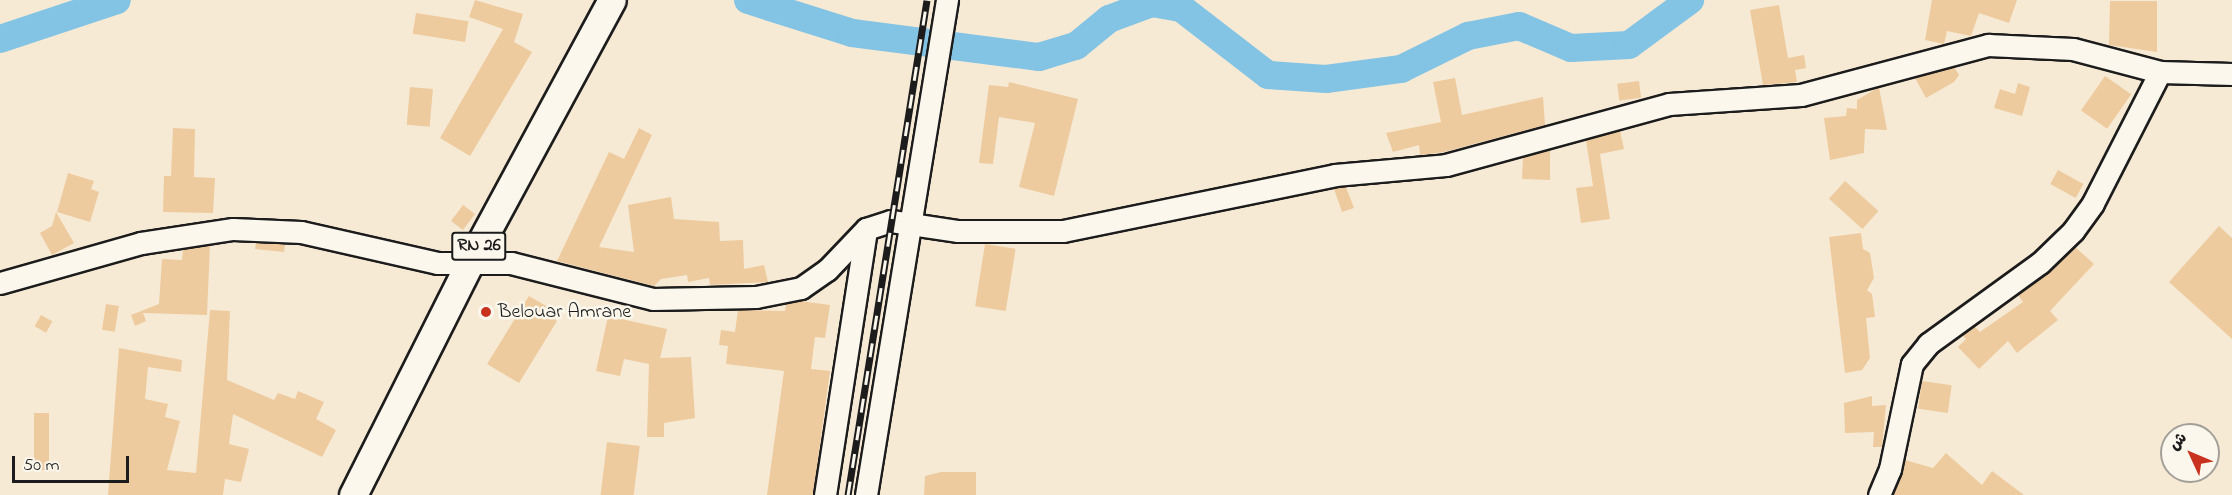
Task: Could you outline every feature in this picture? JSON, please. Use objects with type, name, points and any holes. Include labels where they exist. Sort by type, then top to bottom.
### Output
[{"type":"main road","name":"RN 26","points":[[353,495],[469,264],[612,0]]},
{"type":"street","points":[[866,495],[947,0]]},
{"type":"street","points":[[0,283],[141,243],[233,229],[302,232],[437,263],[511,263],[653,300],[756,297],[801,288],[827,270],[866,229],[891,221],[958,231],[1064,231],[1335,175],[1446,165],[1668,104],[1801,95],[1988,45],[2073,49],[2160,72],[2232,74]]},
{"type":"street","points":[[1879,495],[1890,469],[1912,364],[1928,344],[2040,263],[2073,231],[2093,203],[2160,72]]},
{"type":"street","points":[[825,495],[866,229]]},
{"type":"building","points":[[475,0],[523,14],[514,42],[532,52],[470,156],[440,138],[503,29],[469,17]]},
{"type":"building","points":[[1932,0],[2017,0],[2009,23],[1979,13],[1971,36],[1947,31],[1944,44],[1925,40]]},
{"type":"building","points":[[2110,1],[2157,1],[2157,52],[2109,45]]},
{"type":"building","points":[[1779,5],[1788,58],[1804,55],[1806,68],[1795,70],[1797,82],[1763,85],[1750,10]]},
{"type":"building","points":[[416,13],[468,21],[465,42],[413,34]]},
{"type":"building","points":[[1954,67],[1959,75],[1954,82],[1926,98],[1915,78]]},
{"type":"building","points":[[2105,76],[2131,94],[2107,129],[2081,110]]},
{"type":"building","points":[[1455,78],[1462,115],[1543,97],[1545,125],[1444,152],[1420,155],[1419,145],[1393,152],[1386,133],[1441,122],[1433,82]]},
{"type":"building","points":[[1639,81],[1641,98],[1619,101],[1617,84]]},
{"type":"building","points":[[1009,82],[1078,99],[1054,196],[1019,187],[1035,123],[999,117],[993,164],[979,163],[989,85],[1008,87]]},
{"type":"building","points":[[2018,83],[2030,87],[2022,116],[1994,108],[2000,89],[2015,94]]},
{"type":"building","points":[[410,87],[433,89],[430,127],[407,125]]},
{"type":"building","points":[[1879,87],[1887,130],[1865,129],[1864,153],[1830,160],[1824,118],[1846,116],[1847,108],[1857,109],[1857,100]]},
{"type":"building","points":[[173,128],[195,129],[194,177],[215,178],[213,213],[163,212],[164,176],[171,176]]},
{"type":"building","points":[[639,128],[652,135],[599,247],[634,252],[628,205],[671,197],[674,219],[719,222],[720,241],[743,240],[744,269],[764,265],[768,282],[710,285],[709,278],[688,282],[687,275],[661,279],[654,286],[557,261],[609,152],[624,159]]},
{"type":"building","points":[[1620,131],[1624,149],[1600,154],[1610,219],[1581,223],[1576,188],[1593,186],[1586,140]]},
{"type":"building","points":[[1550,150],[1550,180],[1522,179],[1523,157]]},
{"type":"building","points":[[2058,170],[2083,184],[2076,198],[2050,184]]},
{"type":"building","points":[[68,173],[94,181],[91,189],[99,192],[90,222],[57,212]]},
{"type":"building","points":[[1845,181],[1878,211],[1862,229],[1829,199]]},
{"type":"building","points":[[1346,187],[1354,208],[1342,212],[1334,189]]},
{"type":"building","points":[[463,205],[475,214],[463,230],[451,221]]},
{"type":"building","points":[[56,212],[74,243],[52,255],[40,233],[52,226]]},
{"type":"building","points":[[2219,226],[2232,238],[2232,339],[2169,282]]},
{"type":"building","points":[[1861,233],[1863,249],[1870,253],[1874,278],[1867,290],[1872,294],[1875,317],[1866,318],[1870,358],[1862,370],[1845,373],[1829,237]]},
{"type":"building","points":[[256,243],[285,244],[284,252],[255,249]]},
{"type":"building","points":[[985,244],[1016,249],[1006,311],[975,306]]},
{"type":"building","points":[[210,245],[207,315],[143,313],[146,321],[135,326],[131,315],[159,304],[162,259],[182,260],[183,250]]},
{"type":"building","points":[[2075,247],[2094,264],[2050,311],[2058,320],[2017,353],[2008,341],[1979,369],[1958,347],[1966,339],[1962,335],[1974,326],[1980,332],[2023,302],[2018,295]]},
{"type":"building","points":[[529,296],[555,311],[551,317],[557,321],[519,383],[487,364]]},
{"type":"building","points":[[800,301],[830,305],[825,338],[815,337],[811,369],[830,371],[813,495],[767,495],[784,371],[726,364],[728,346],[719,345],[721,330],[735,332],[738,310],[785,311],[786,304]]},
{"type":"building","points":[[106,304],[119,306],[115,332],[102,330]]},
{"type":"building","points":[[210,310],[230,311],[227,380],[274,400],[278,393],[295,399],[298,391],[324,402],[316,419],[336,430],[322,457],[233,414],[229,444],[249,449],[241,482],[225,479],[223,495],[108,495],[119,348],[182,360],[181,372],[148,367],[145,399],[168,404],[165,417],[180,421],[167,470],[196,473]]},
{"type":"building","points":[[41,315],[52,321],[46,333],[35,326]]},
{"type":"building","points":[[608,316],[667,329],[660,358],[691,357],[695,418],[664,423],[664,437],[647,437],[649,364],[624,359],[620,376],[596,371]]},
{"type":"building","points":[[1922,381],[1952,385],[1948,413],[1918,409]]},
{"type":"building","points":[[1872,396],[1872,406],[1886,405],[1882,447],[1873,447],[1874,432],[1845,433],[1844,403]]},
{"type":"building","points":[[34,413],[49,413],[49,470],[34,470]]},
{"type":"building","points":[[607,442],[640,446],[634,495],[600,495]]},
{"type":"building","points":[[1946,453],[1982,485],[1992,471],[2024,495],[1893,495],[1905,460],[1933,468]]},
{"type":"building","points":[[941,472],[976,472],[976,495],[924,495],[925,476]]},
{"type":"waterway","points":[[0,39],[117,0]]},
{"type":"waterway","points":[[748,0],[852,33],[1039,57],[1076,46],[1109,19],[1152,3],[1181,8],[1268,75],[1326,79],[1401,69],[1468,36],[1519,26],[1571,48],[1629,45],[1690,0]]},
{"type":"railway","points":[[848,495],[927,0]]},
{"type":"place","name":"Belouar Amrane","points":[[486,312]]}]
